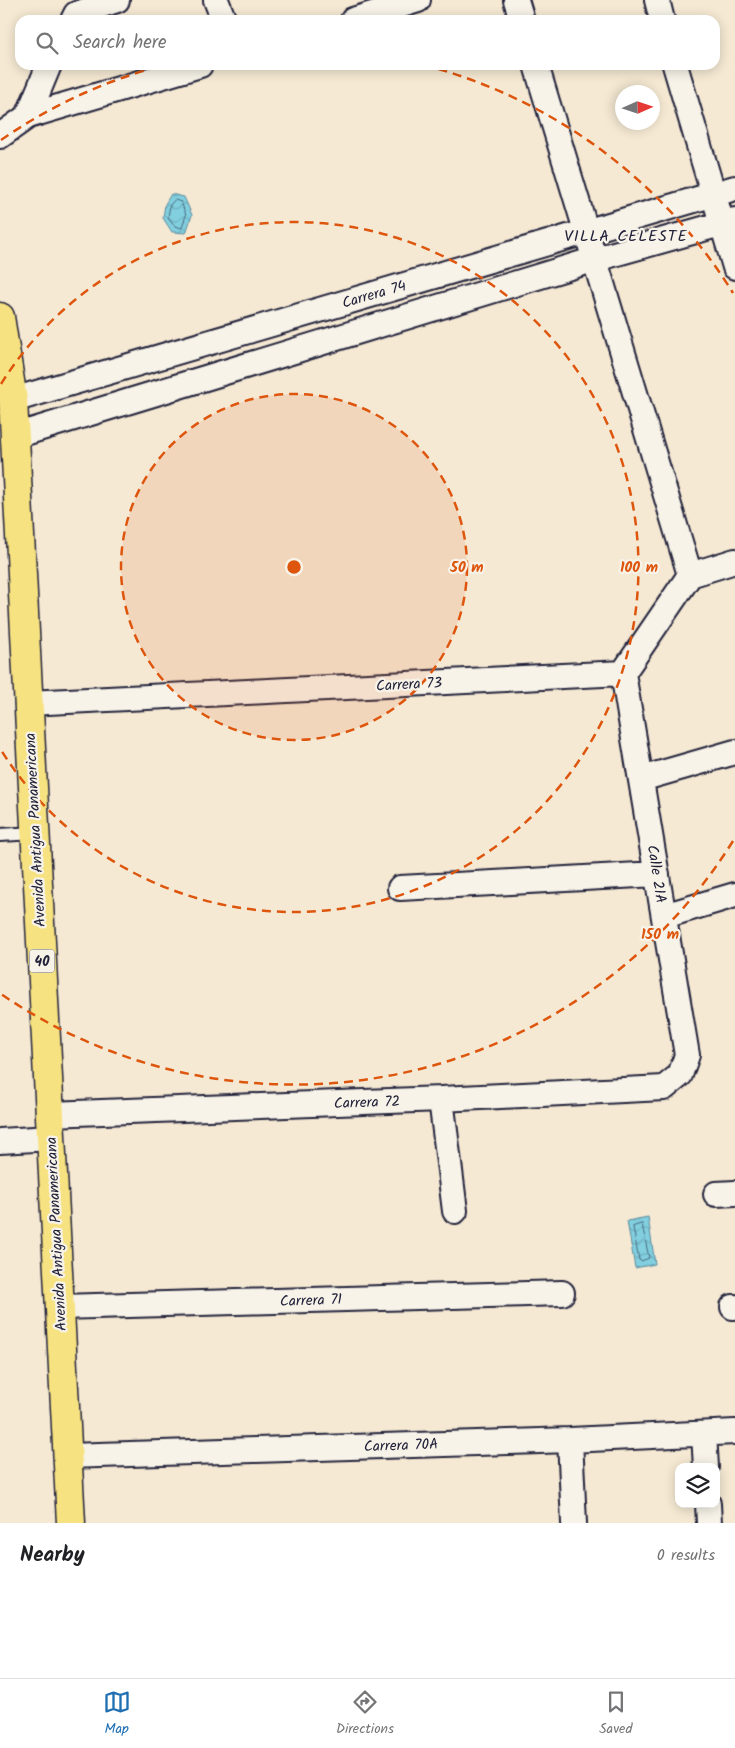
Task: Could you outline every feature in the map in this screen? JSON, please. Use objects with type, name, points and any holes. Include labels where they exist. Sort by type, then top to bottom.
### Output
[{"type":"main road","name":"Avenida Antigua Panamericana","points":[[0,317],[14,436],[71,1523]]},
{"type":"street","points":[[73,11],[117,0]]},
{"type":"street","points":[[361,12],[418,0]]},
{"type":"street","points":[[516,0],[520,15]]},
{"type":"street","points":[[657,0],[661,15]]},
{"type":"street","points":[[28,116],[47,70]]},
{"type":"street","points":[[0,136],[28,116],[183,70]]},
{"type":"street","points":[[537,70],[690,575]]},
{"type":"street","points":[[676,70],[712,194],[728,222],[735,267]]},
{"type":"street","name":"Carrera 74","points":[[8,389],[272,324],[735,188]]},
{"type":"street","name":"Carrera 74","points":[[14,436],[596,259],[728,222]]},
{"type":"street","points":[[346,302],[356,332]]},
{"type":"street","points":[[272,324],[281,355]]},
{"type":"street","points":[[623,673],[690,575],[735,561]]},
{"type":"street","name":"Carrera 73","points":[[28,703],[623,673]]},
{"type":"street","name":"Calle 21A","points":[[623,673],[687,1055],[680,1075]]},
{"type":"street","points":[[641,778],[735,752]]},
{"type":"street","points":[[400,888],[657,874]]},
{"type":"street","points":[[664,916],[735,895]]},
{"type":"street","name":"Carrera 72","points":[[0,1141],[50,1126],[441,1099],[664,1088],[680,1075]]},
{"type":"street","points":[[441,1099],[455,1211]]},
{"type":"street","name":"Carrera 71","points":[[60,1307],[562,1293]]},
{"type":"street","name":"Carrera 70A","points":[[68,1456],[570,1440],[735,1432]]},
{"type":"street","points":[[704,1434],[706,1463]]},
{"type":"street","points":[[570,1440],[574,1523]]},
{"type":"street","points":[[708,1508],[709,1523]]},
{"type":"lane","points":[[0,835],[35,833]]},
{"type":"water","points":[[171,194],[184,197],[192,215],[186,233],[172,232],[163,218],[165,204]]},
{"type":"water","points":[[648,1217],[655,1264],[635,1268],[627,1221]]},
{"type":"district","name":"VILLA CELESTE","points":[[626,235]]}]
